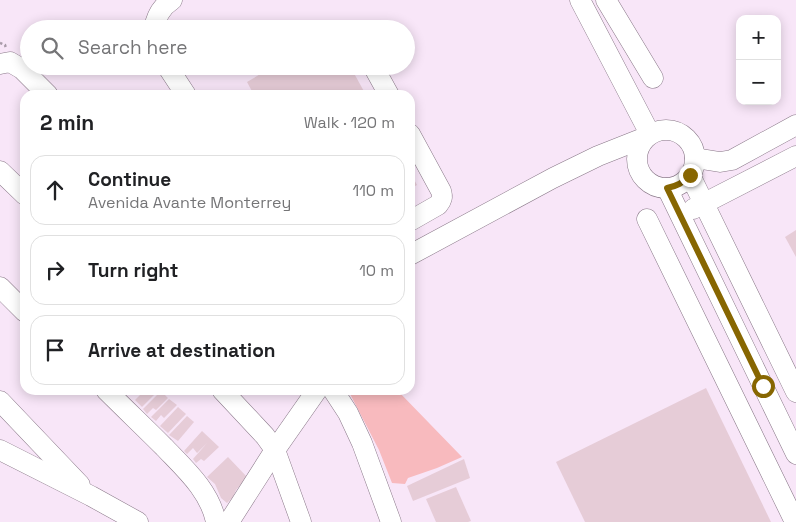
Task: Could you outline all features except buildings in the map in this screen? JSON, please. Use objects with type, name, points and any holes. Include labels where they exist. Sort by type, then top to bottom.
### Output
[{"type":"street","points":[[156,20],[158,14],[172,0]]},
{"type":"street","points":[[580,0],[648,136]]},
{"type":"street","points":[[606,0],[653,78]]},
{"type":"street","points":[[0,64],[10,62],[20,68]]},
{"type":"street","points":[[28,75],[43,90]]},
{"type":"street","points":[[173,75],[183,90]]},
{"type":"street","points":[[378,75],[386,90]]},
{"type":"street","points":[[648,136],[640,144],[636,162],[643,178],[650,184],[658,188],[667,188],[676,187],[684,182],[693,167],[732,160],[796,125]]},
{"type":"street","points":[[415,252],[598,156],[658,131],[676,131],[684,135],[694,150],[693,167],[705,204],[796,392]]},
{"type":"street","points":[[415,143],[442,195],[441,202],[438,205],[415,218]]},
{"type":"street","points":[[680,216],[796,156]]},
{"type":"street","points":[[0,170],[20,190]]},
{"type":"street","points":[[667,188],[796,454]]},
{"type":"street","points":[[647,219],[795,522]]},
{"type":"street","points":[[0,287],[20,307]]},
{"type":"street","points":[[111,395],[191,475],[206,496],[214,512],[216,522]]},
{"type":"street","points":[[227,395],[265,436],[275,450],[302,522]]},
{"type":"street","points":[[229,522],[275,450],[314,395]]},
{"type":"street","points":[[336,395],[348,413],[362,442],[391,522]]},
{"type":"street","points":[[0,401],[91,496]]},
{"type":"street","points":[[20,460],[36,439]]},
{"type":"street","points":[[0,450],[138,522]]},
{"type":"shaded area","points":[[351,395],[402,395],[462,457],[408,478],[405,484],[392,483],[379,450]]},
{"type":"route","points":[[690,175],[676,187],[667,188],[763,386]]}]
